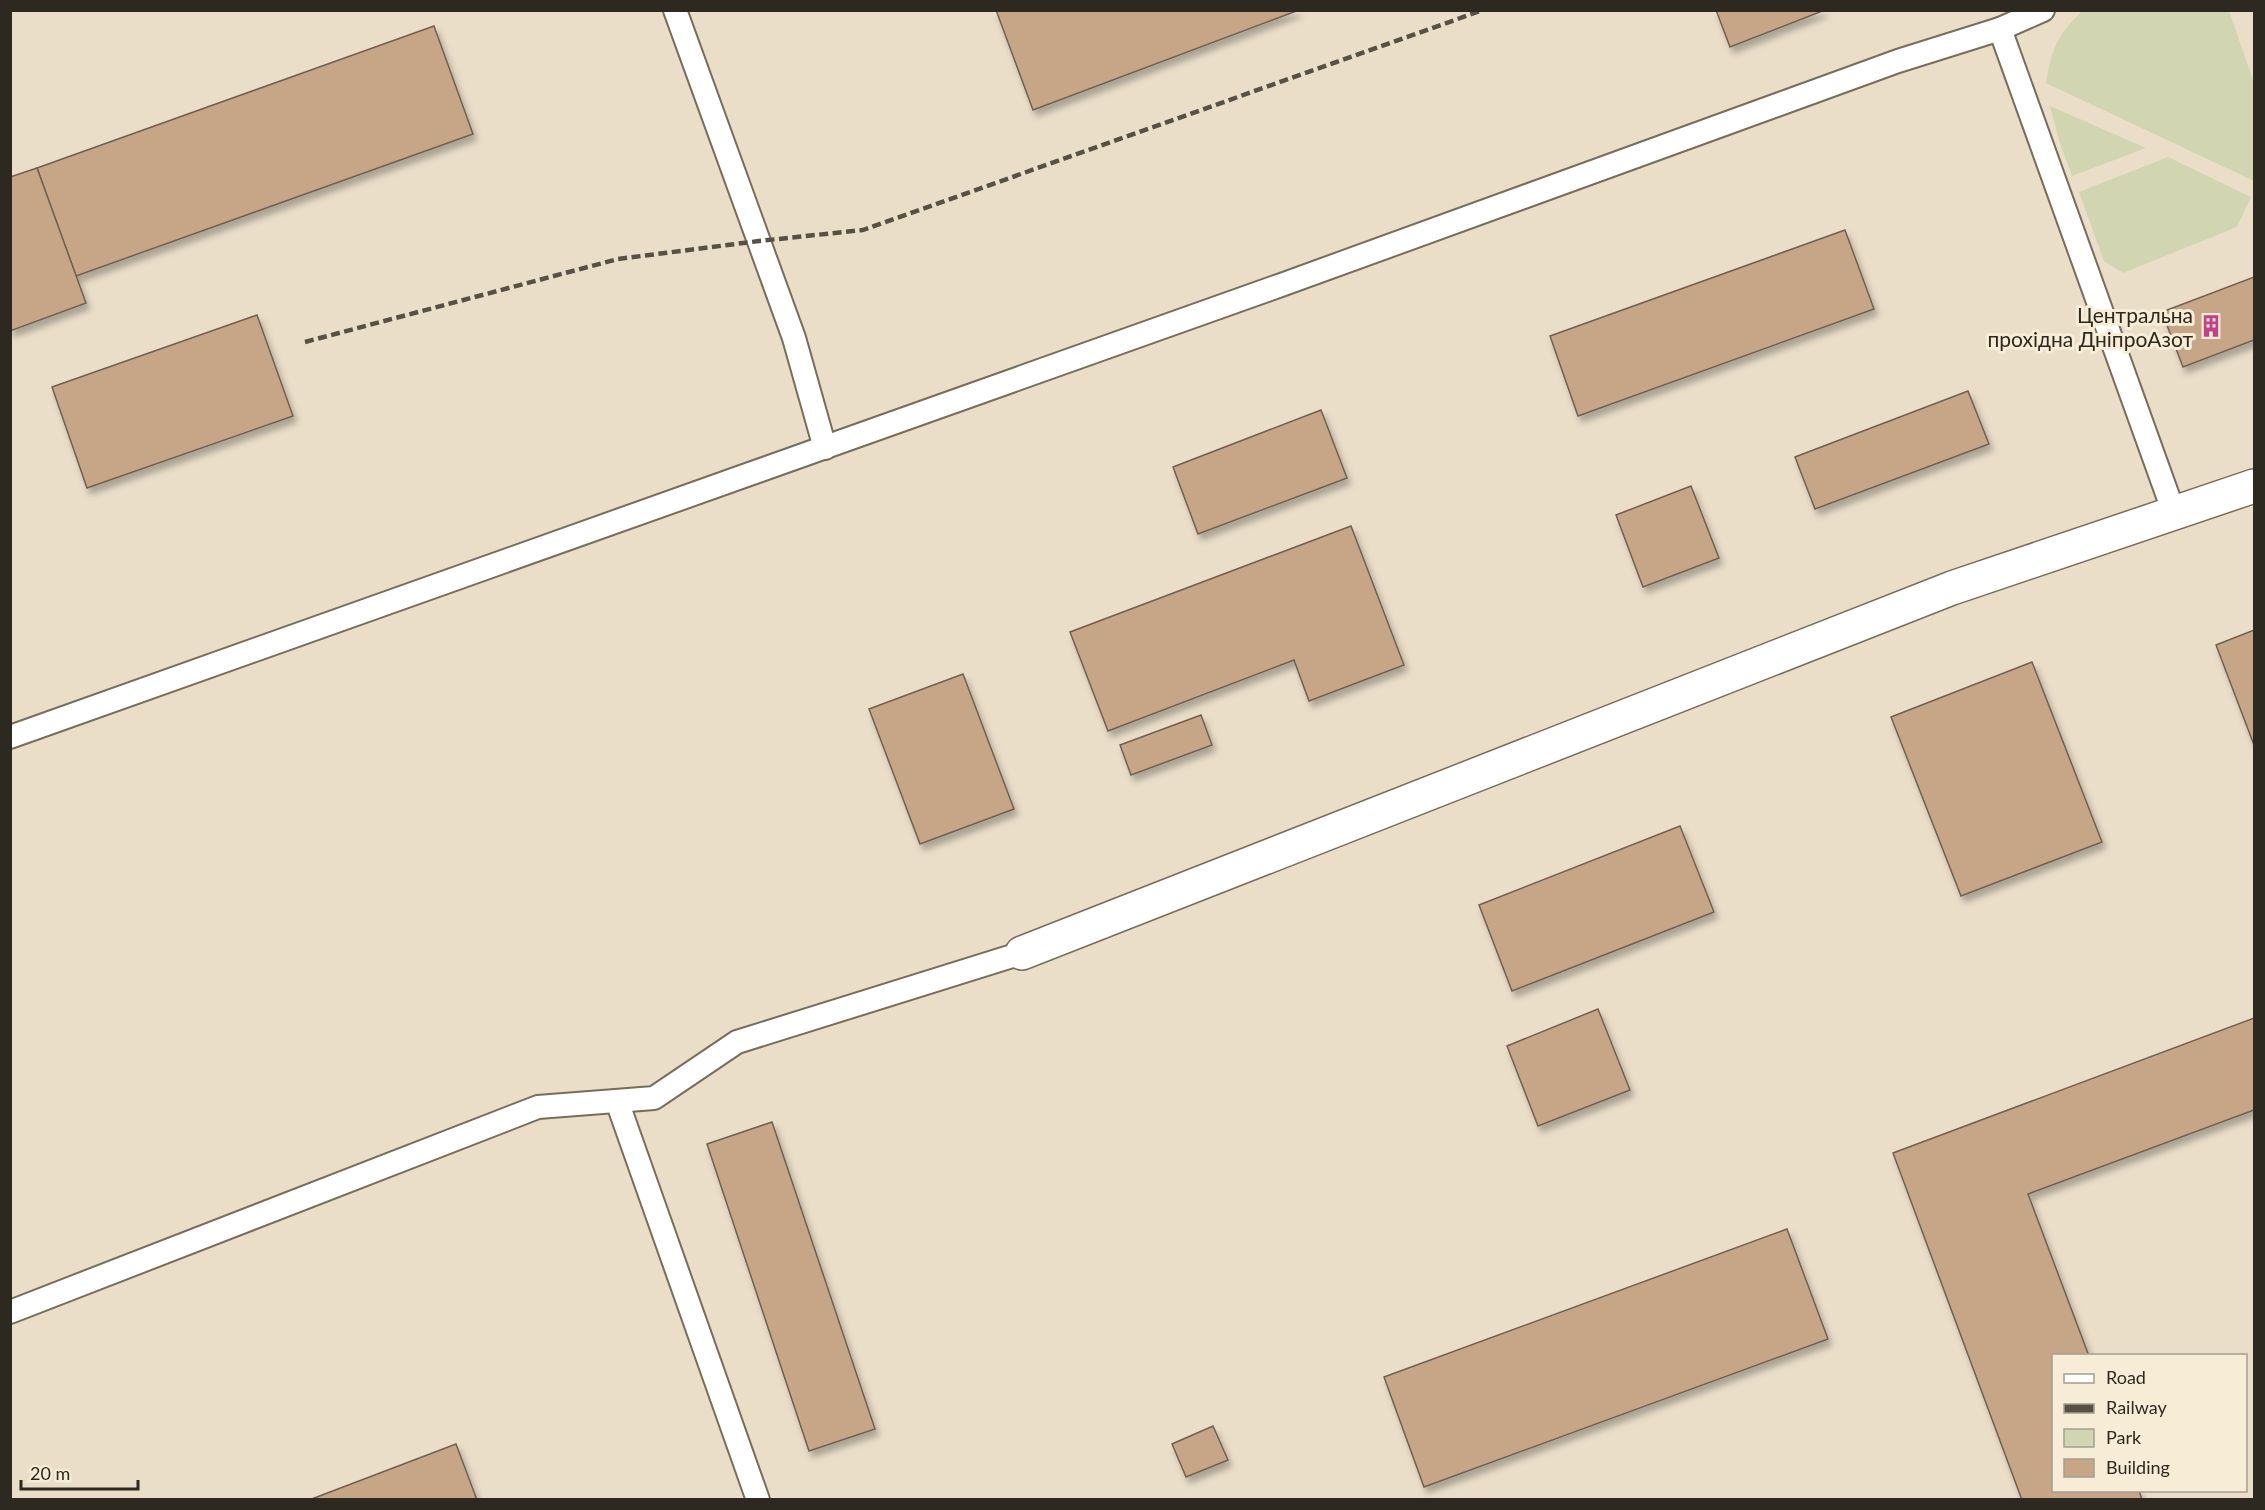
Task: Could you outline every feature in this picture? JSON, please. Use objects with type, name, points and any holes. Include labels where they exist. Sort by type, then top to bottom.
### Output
[{"type":"street","points":[[1022,953],[1952,588],[2254,486]]},
{"type":"lane","points":[[675,10],[794,338],[825,448]]},
{"type":"lane","points":[[10,737],[1284,285],[1898,61],[2001,29],[2043,10]]},
{"type":"lane","points":[[2001,29],[2174,513]]},
{"type":"lane","points":[[10,1312],[538,1107],[654,1098],[737,1042],[1022,953]]},
{"type":"lane","points":[[617,1101],[758,1500]]},
{"type":"green space","points":[[2083,10],[2229,11],[2254,83],[2254,181],[2046,83],[2053,51],[2061,35]]},
{"type":"green space","points":[[2050,106],[2146,148],[2072,176]]},
{"type":"green space","points":[[2168,157],[2251,197],[2237,227],[2123,273],[2104,261],[2079,192]]},
{"type":"building","points":[[996,10],[1299,10],[1033,110]]},
{"type":"building","points":[[1716,10],[1825,10],[1730,47]]},
{"type":"building","points":[[434,26],[473,134],[76,276],[37,168]]},
{"type":"building","points":[[37,168],[86,303],[10,331],[10,177]]},
{"type":"building","points":[[1845,230],[1874,309],[1578,416],[1550,336]]},
{"type":"building","name":"Центральна прохідна ДніпроАзот","points":[[2254,277],[2254,340],[2183,367],[2162,312]]},
{"type":"building","points":[[257,315],[293,416],[87,488],[52,387]]},
{"type":"building","points":[[1968,391],[1989,444],[1815,509],[1795,457]]},
{"type":"building","points":[[1321,410],[1347,478],[1198,534],[1173,467]]},
{"type":"building","points":[[1691,486],[1719,558],[1643,587],[1616,515]]},
{"type":"building","points":[[1351,526],[1404,665],[1309,701],[1294,660],[1108,731],[1070,632]]},
{"type":"building","points":[[2254,630],[2254,745],[2216,645]]},
{"type":"building","points":[[2032,662],[2102,842],[1961,896],[1891,717]]},
{"type":"building","points":[[963,674],[1014,809],[920,844],[869,709]]},
{"type":"building","points":[[1201,715],[1212,745],[1131,775],[1120,745]]},
{"type":"building","points":[[1680,826],[1714,912],[1512,991],[1479,905]]},
{"type":"building","points":[[1598,1009],[1630,1090],[1538,1126],[1507,1046]]},
{"type":"building","points":[[2254,1018],[2254,1110],[2028,1194],[2088,1354],[2052,1354],[2052,1492],[2140,1492],[2142,1500],[2022,1500],[1893,1153]]},
{"type":"building","points":[[772,1122],[875,1429],[809,1451],[707,1144]]},
{"type":"building","points":[[1787,1229],[1828,1339],[1424,1487],[1384,1377]]},
{"type":"building","points":[[1213,1426],[1228,1460],[1186,1477],[1172,1444]]},
{"type":"building","points":[[456,1444],[477,1500],[309,1500]]},
{"type":"railway","points":[[305,342],[618,259],[863,230],[1483,10]]},
{"type":"place","name":"Центральна прохідна ДніпроАзот","points":[[2211,326]]}]
